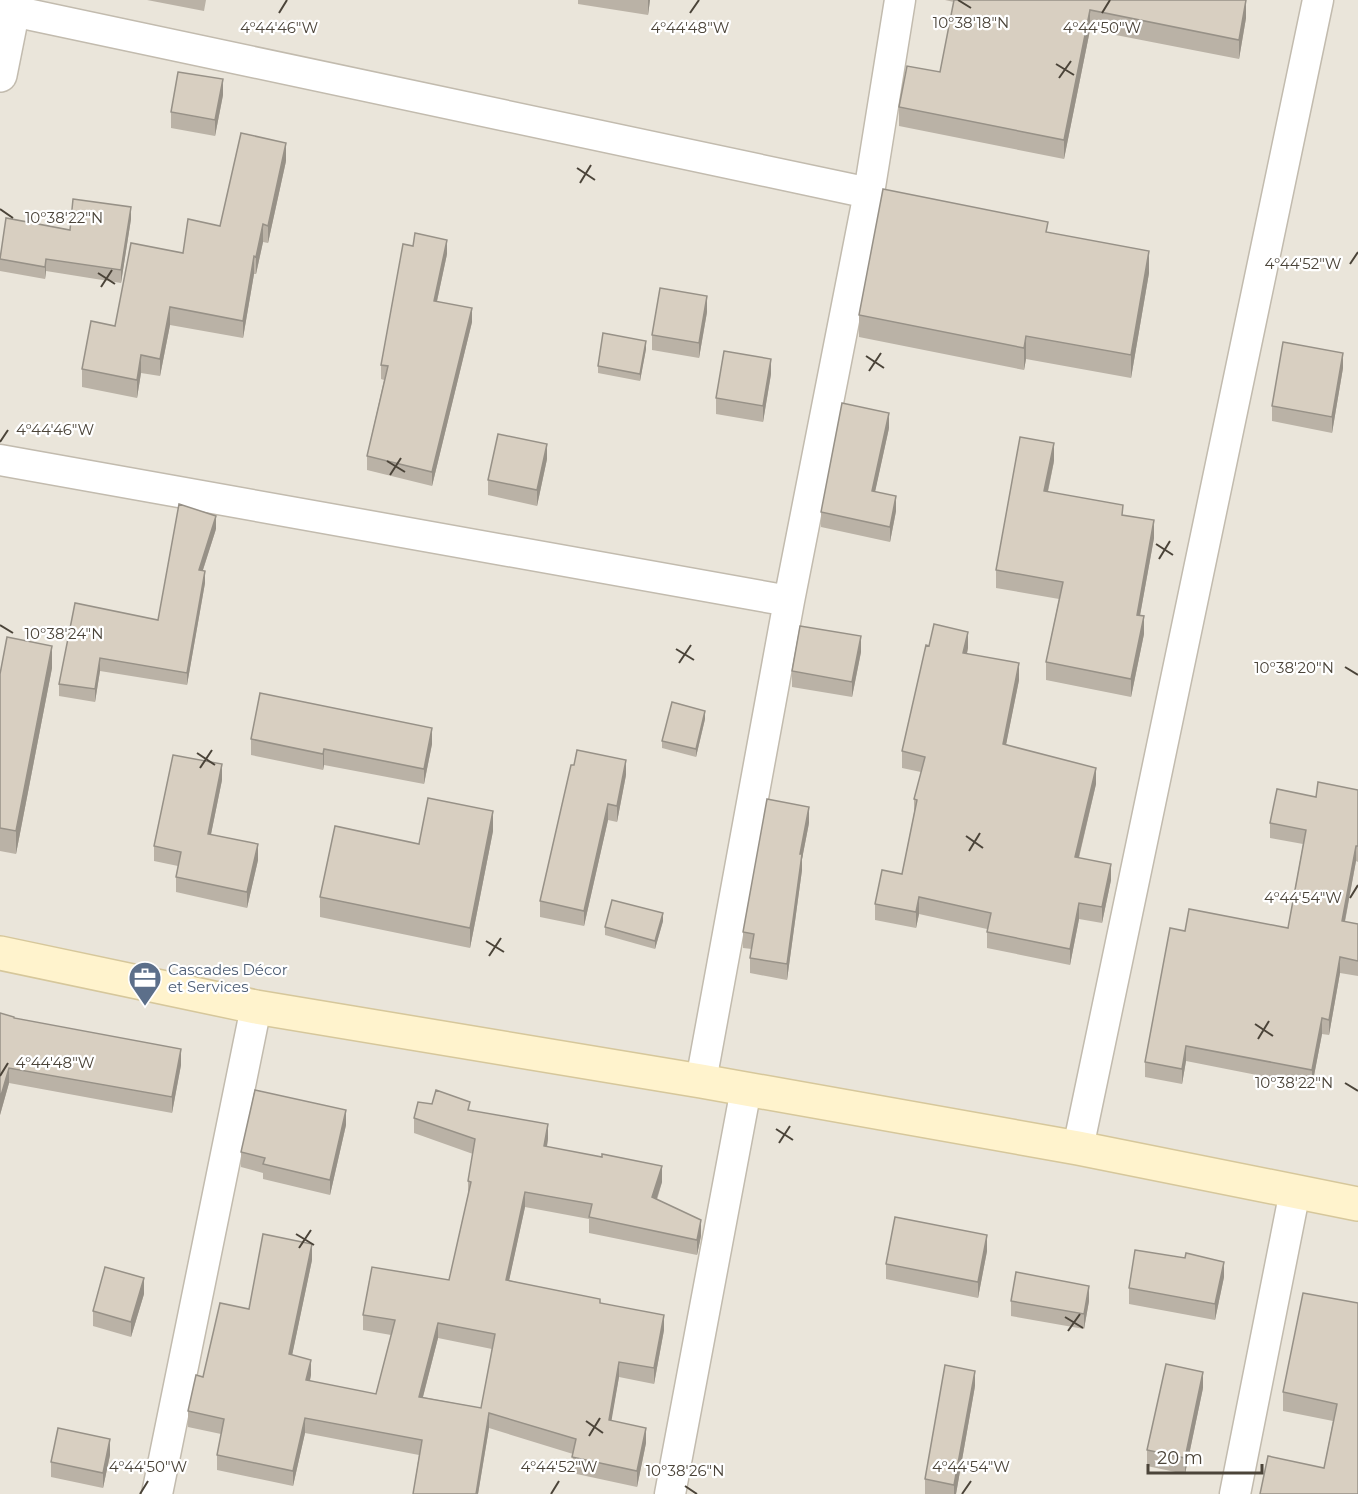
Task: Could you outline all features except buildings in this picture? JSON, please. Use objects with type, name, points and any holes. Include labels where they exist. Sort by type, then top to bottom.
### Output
[{"type":"main road","points":[[0,953],[256,1007],[746,1089],[1078,1149],[1358,1204]]},
{"type":"street","points":[[701,1081],[789,601],[869,193],[900,0]]},
{"type":"street","points":[[1078,1149],[1318,0]]},
{"type":"street","points":[[0,75],[14,5],[869,193]]},
{"type":"street","points":[[0,460],[789,601]]},
{"type":"street","points":[[157,1494],[256,1007]]},
{"type":"street","points":[[670,1494],[746,1089]]},
{"type":"street","points":[[1235,1494],[1295,1191]]},
{"type":"shaded area","points":[[0,0],[1358,0],[1358,1494],[0,1494]]},
{"type":"place","name":"Cascades Décor et Services","points":[[145,1007]]}]
